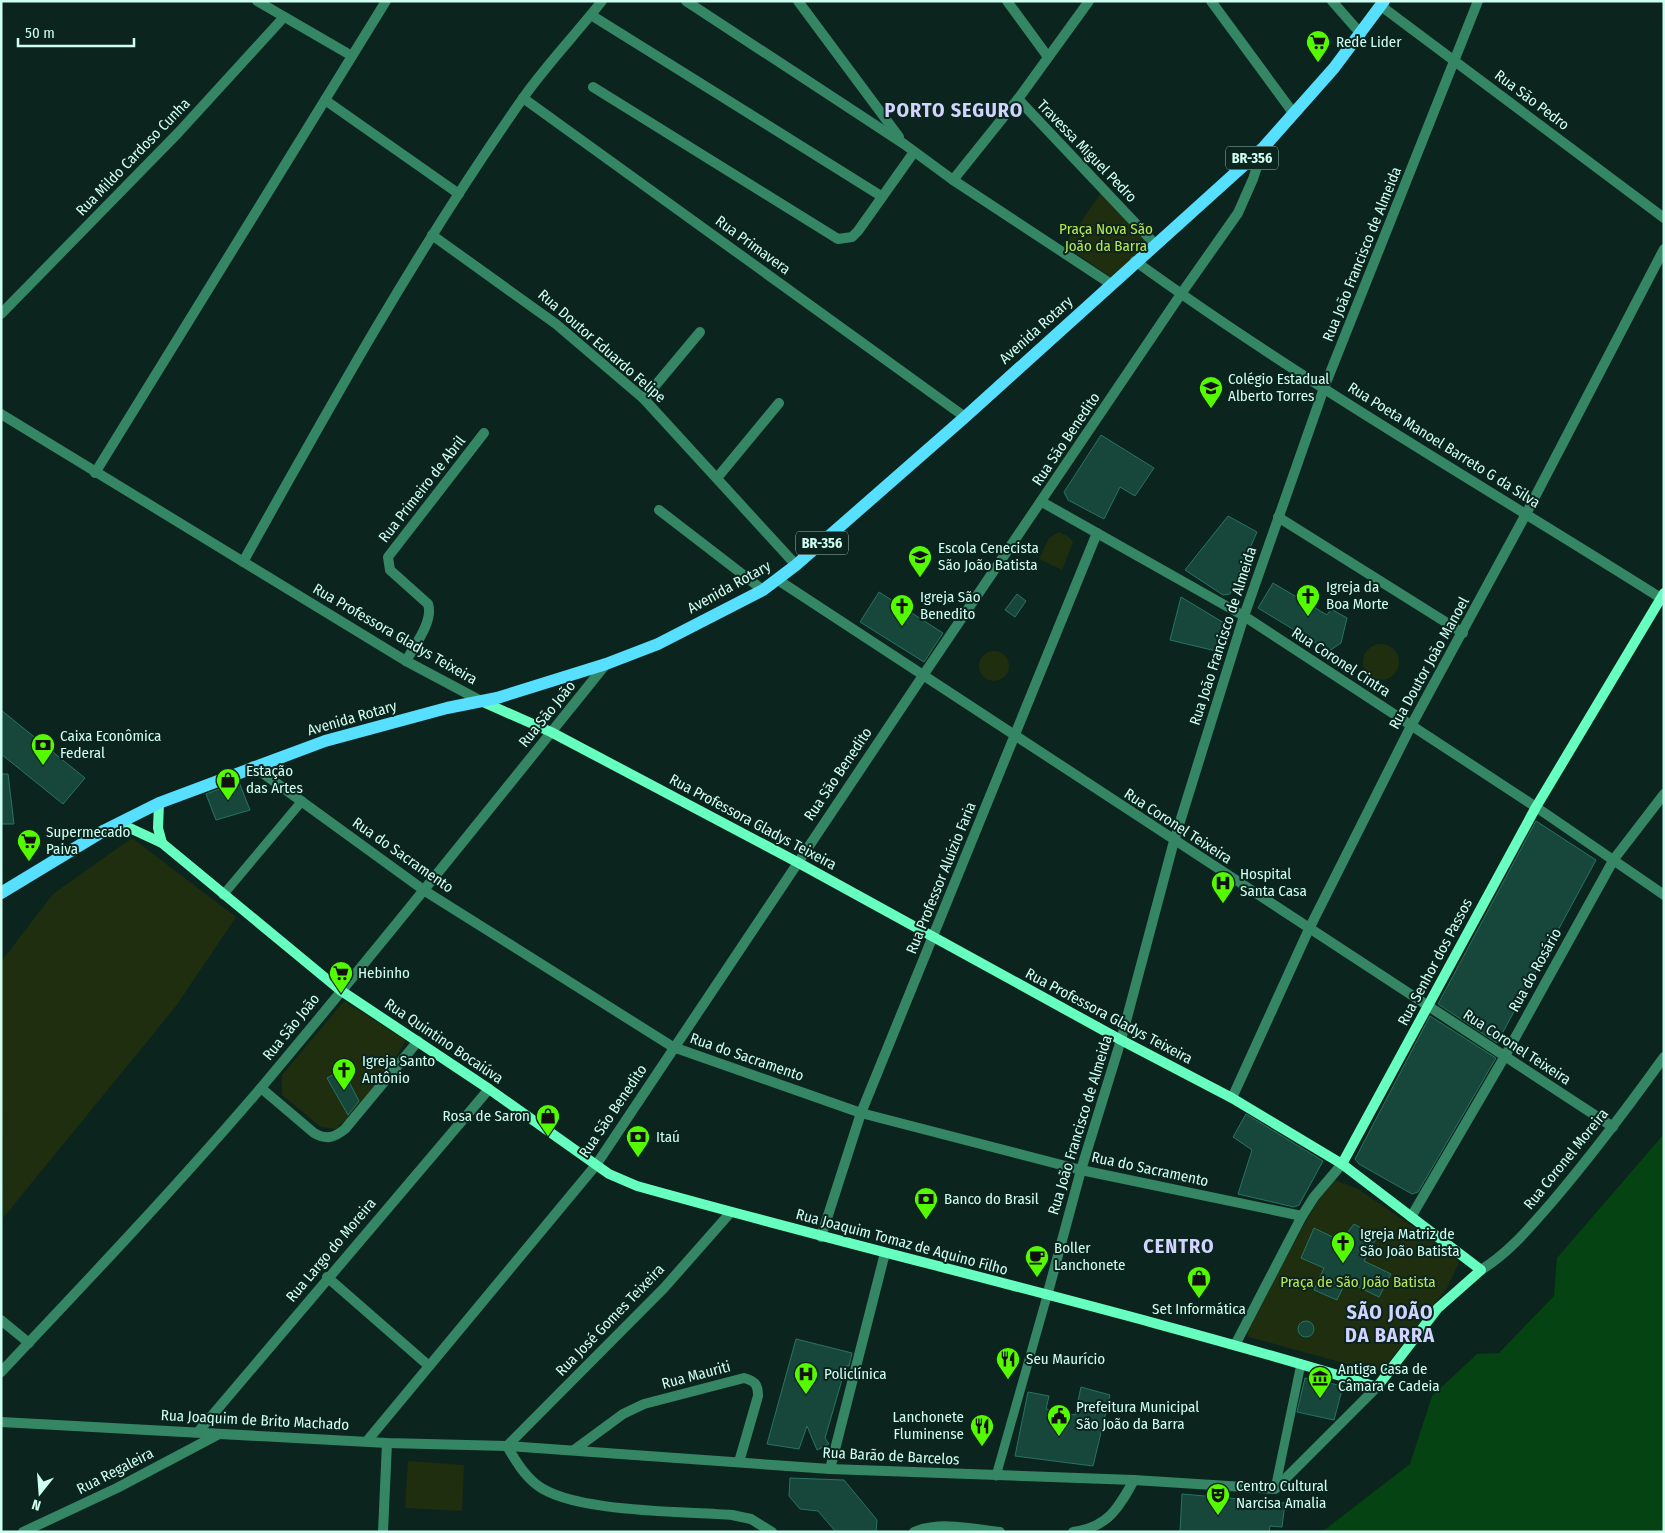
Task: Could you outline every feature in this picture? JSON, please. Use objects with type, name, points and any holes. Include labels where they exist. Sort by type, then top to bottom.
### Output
[{"type":"main road","name":"Avenida Rotary","points":[[1,893],[118,823],[159,803],[253,766],[324,741],[439,710],[483,702],[606,664],[658,644],[763,590],[796,565],[966,417],[1135,261],[1263,148],[1294,114],[1360,34],[1382,4]]},
{"type":"main road","name":"Rua Senhor dos Passos","points":[[1342,1164],[1536,807],[1663,597]]},
{"type":"main road","name":"Rua Professora Gladys Teixeira","points":[[483,702],[551,732],[797,862],[1121,1040],[1232,1098],[1342,1164],[1481,1270]]},
{"type":"main road","points":[[159,803],[158,828],[162,843]]},
{"type":"main road","name":"Rua Quintino Bocaiúva","points":[[118,823],[162,843],[340,990],[489,1088],[596,1165]]},
{"type":"main road","name":"Rua Joaquim Tomaz de Aquino Filho","points":[[596,1165],[609,1174],[637,1186],[821,1237],[1235,1345],[1377,1387]]},
{"type":"main road","points":[[1377,1387],[1438,1308],[1481,1270]]},
{"type":"street","points":[[257,1],[352,56]]},
{"type":"street","points":[[95,472],[386,1]]},
{"type":"street","points":[[243,562],[325,416],[432,235],[546,66],[602,1]]},
{"type":"street","points":[[686,1],[904,144],[953,180],[1111,284]]},
{"type":"street","points":[[798,1],[904,144]]},
{"type":"street","points":[[1007,1],[1048,57]]},
{"type":"street","points":[[953,180],[1018,99],[1089,1]]},
{"type":"street","points":[[1211,1],[1294,114]]},
{"type":"street","points":[[1332,1],[1360,34]]},
{"type":"street","name":"Rua João Francisco de Almeida","points":[[1047,1296],[1081,1170],[1121,1040],[1174,841],[1244,616],[1324,388],[1456,61],[1478,1]]},
{"type":"street","name":"Rua São Pedro","points":[[1382,4],[1664,218]]},
{"type":"street","points":[[591,15],[881,196]]},
{"type":"street","name":"Rua Mildo Cardoso Cunha","points":[[1,314],[178,133],[284,17]]},
{"type":"street","points":[[592,87],[838,239],[852,237],[914,152]]},
{"type":"street","name":"Rua Primavera","points":[[523,98],[966,417]]},
{"type":"street","name":"Travessa Miguel Pedro","points":[[1018,99],[1155,244]]},
{"type":"street","points":[[325,100],[459,194]]},
{"type":"street","name":"Rua São Benedito","points":[[367,1442],[596,1165],[797,862],[1238,212],[1253,180],[1263,148]]},
{"type":"street","name":"Rua Doutor Eduardo Felipe","points":[[432,235],[498,280],[556,324],[644,399],[796,565]]},
{"type":"street","name":"Rua Doutor João Manoel","points":[[1232,1098],[1309,929],[1411,726],[1463,633],[1664,249]]},
{"type":"street","name":"Rua Poeta Manoel Barreto G da Silva","points":[[1135,261],[1181,294],[1324,388],[1663,597]]},
{"type":"street","points":[[644,399],[700,332]]},
{"type":"street","points":[[717,478],[779,403]]},
{"type":"street","name":"Rua Professora Gladys Teixeira","points":[[1,414],[406,661],[483,702]]},
{"type":"street","name":"Rua Primeiro de Abril","points":[[406,661],[430,610],[428,604],[390,570],[388,557],[484,433]]},
{"type":"street","name":"Rua Coronel Cintra","points":[[1042,502],[1244,616],[1536,807],[1664,895]]},
{"type":"street","points":[[659,510],[763,590]]},
{"type":"street","points":[[1278,517],[1463,633]]},
{"type":"street","name":"Rua Professor Aluízio Faria","points":[[821,1237],[861,1113],[1097,533]]},
{"type":"street","name":"Rua Coronel Teixeira","points":[[778,580],[924,674],[1174,841],[1614,1127]]},
{"type":"street","name":"Rua São João","points":[[1,1372],[167,1195],[261,1088],[340,990],[424,891],[606,664]]},
{"type":"street","name":"Rua do Sacramento","points":[[253,766],[424,891],[673,1047],[861,1113],[1081,1170],[1302,1216]]},
{"type":"street","name":"Rua do Rosário","points":[[1411,1217],[1505,1056],[1614,859],[1664,794]]},
{"type":"street","points":[[223,895],[302,801]]},
{"type":"street","points":[[261,1088],[314,1133],[322,1138],[337,1136],[345,1129],[418,1041]]},
{"type":"street","name":"Rua Coronel Moreira","points":[[1481,1270],[1498,1260],[1518,1241],[1614,1127],[1664,1057]]},
{"type":"street","name":"Rua Largo do Moreira","points":[[198,1432],[327,1277],[489,1088]]},
{"type":"street","name":"Rua Senhor dos Passos","points":[[1235,1345],[1302,1216],[1314,1197],[1342,1164]]},
{"type":"street","name":"Rua José Gomes Teixeira","points":[[507,1446],[664,1288],[731,1212]]},
{"type":"street","points":[[830,1469],[885,1253]]},
{"type":"street","points":[[327,1277],[429,1366]]},
{"type":"street","points":[[996,1476],[1047,1296]]},
{"type":"street","points":[[1,1320],[29,1343]]},
{"type":"street","points":[[1275,1489],[1301,1364]]},
{"type":"street","name":"Rua Mauriti","points":[[574,1450],[624,1414],[644,1404],[744,1378],[755,1382],[758,1387],[758,1396],[739,1462]]},
{"type":"street","points":[[1275,1489],[1377,1387]]},
{"type":"street","name":"Rua Joaquim de Brito Machado","points":[[1,1422],[387,1443],[507,1446]]},
{"type":"street","name":"Rua Regaleira","points":[[23,1532],[117,1488],[219,1434]]},
{"type":"street","points":[[382,1532],[387,1443]]},
{"type":"street","points":[[507,1446],[522,1471],[538,1486],[565,1499],[594,1506],[732,1515],[751,1519],[772,1532]]},
{"type":"street","name":"Rua Barão de Barcelos","points":[[507,1446],[830,1469],[1134,1480],[1275,1489]]},
{"type":"street","points":[[1073,1532],[1083,1530],[1106,1520],[1119,1507],[1134,1480]]},
{"type":"street","points":[[914,1532],[923,1528],[943,1527],[1000,1532]]},
{"type":"green space","name":"Praça Nova São João da Barra","points":[[1103,190],[1152,245],[1114,279],[1064,246]]},
{"type":"green space","points":[[1059,532],[1069,537],[1073,542],[1062,570],[1039,559],[1049,538]]},
{"type":"green space","points":[[1381,644],[1394,649],[1399,662],[1394,675],[1381,680],[1368,675],[1363,662],[1368,649]]},
{"type":"green space","points":[[994,651],[1004,656],[1009,666],[1004,676],[994,681],[984,676],[979,666],[984,656]]},
{"type":"green space","points":[[132,838],[236,917],[176,1006],[3,1218],[1,962],[53,894]]},
{"type":"green space","points":[[344,1001],[406,1040],[375,1088],[336,1129],[321,1127],[282,1095],[282,1075]]},
{"type":"green space","name":"Praça de São João Batista","points":[[1330,1178],[1358,1189],[1453,1254],[1459,1263],[1447,1288],[1384,1368],[1372,1371],[1249,1337],[1246,1330]]},
{"type":"green space","points":[[408,1461],[464,1465],[462,1511],[405,1508]]},
{"type":"shaded area","points":[[1664,1134],[1664,1532],[1322,1532],[1410,1464],[1432,1396],[1477,1354],[1499,1353],[1554,1296],[1557,1258]]},
{"type":"building","points":[[1101,435],[1154,468],[1135,496],[1120,487],[1104,519],[1068,500],[1064,492]]},
{"type":"building","points":[[1228,516],[1257,532],[1230,594],[1223,595],[1185,570]]},
{"type":"building","name":"Igreja da Boa Morte","points":[[1273,583],[1327,615],[1331,609],[1347,618],[1341,643],[1329,651],[1258,608]]},
{"type":"building","name":"Igreja São Benedito","points":[[879,592],[943,633],[924,662],[860,622]]},
{"type":"building","points":[[1017,594],[1026,601],[1015,617],[1005,610]]},
{"type":"building","points":[[1181,597],[1224,623],[1216,651],[1170,640]]},
{"type":"building","name":"Caixa Econômica Federal","points":[[1,710],[85,778],[63,804],[1,754]]},
{"type":"building","points":[[1,774],[8,774],[14,824],[1,824]]},
{"type":"building","name":"Estação das Artes","points":[[239,782],[250,810],[216,820],[206,794]]},
{"type":"building","points":[[1536,821],[1596,860],[1497,1043],[1438,1004]]},
{"type":"building","points":[[1430,1016],[1496,1058],[1418,1192],[1412,1194],[1359,1164],[1355,1159]]},
{"type":"building","name":"Igreja Santo Antônio","points":[[338,1072],[346,1076],[359,1101],[348,1115],[327,1078]]},
{"type":"building","points":[[1246,1114],[1323,1161],[1299,1205],[1294,1207],[1238,1194],[1252,1150],[1233,1137]]},
{"type":"building","name":"Igreja Matriz de São João Batista","points":[[1354,1224],[1377,1237],[1364,1261],[1391,1274],[1379,1297],[1346,1281],[1337,1300],[1314,1290],[1324,1268],[1301,1258],[1314,1228],[1341,1241]]},
{"type":"building","points":[[1306,1321],[1314,1329],[1306,1337],[1298,1329]]},
{"type":"building","name":"Policlínica","points":[[796,1339],[852,1353],[849,1366],[846,1366],[825,1438],[829,1444],[817,1450],[807,1426],[799,1449],[767,1444]]},
{"type":"building","name":"Antiga Casa de Câmara e Cadeia","points":[[1305,1378],[1343,1386],[1334,1420],[1297,1412]]},
{"type":"building","name":"Prefeitura Municipal São João da Barra","points":[[1081,1387],[1110,1395],[1093,1466],[1015,1456],[1028,1392],[1049,1396],[1046,1409],[1075,1415]]},
{"type":"building","points":[[790,1478],[844,1480],[877,1520],[876,1532],[836,1532],[818,1511],[800,1509],[789,1496]]},
{"type":"building","name":"Centro Cultural Narcisa Amalia","points":[[1182,1494],[1285,1503],[1282,1527],[1270,1526],[1269,1532],[1180,1532]]},
{"type":"place","name":"Rede Lider","points":[[1318,63]]},
{"type":"place","name":"Colégio Estadual Alberto Torres","points":[[1211,409]]},
{"type":"place","name":"Escola Cenecista São João Batista","points":[[920,578]]},
{"type":"place","name":"Igreja da Boa Morte","points":[[1308,617]]},
{"type":"place","name":"Igreja São Benedito","points":[[902,627]]},
{"type":"place","name":"Caixa Econômica Federal","points":[[43,766]]},
{"type":"place","name":"Estação das Artes","points":[[228,801]]},
{"type":"place","name":"Supermecado Paiva","points":[[29,862]]},
{"type":"place","name":"Hospital Santa Casa","points":[[1223,904]]},
{"type":"place","name":"Hebinho","points":[[341,994]]},
{"type":"place","name":"Igreja Santo Antônio","points":[[344,1091]]},
{"type":"place","name":"Rosa de Saron","points":[[548,1137]]},
{"type":"place","name":"Itaú","points":[[638,1158]]},
{"type":"place","name":"Banco do Brasil","points":[[926,1220]]},
{"type":"place","name":"Igreja Matriz de São João Batista","points":[[1343,1264]]},
{"type":"place","name":"Boller Lanchonete","points":[[1037,1278]]},
{"type":"place","name":"Set Informática","points":[[1199,1299]]},
{"type":"place","name":"Seu Maurício","points":[[1008,1380]]},
{"type":"place","name":"Policlínica","points":[[806,1395]]},
{"type":"place","name":"Antiga Casa de Câmara e Cadeia","points":[[1320,1399]]},
{"type":"place","name":"Prefeitura Municipal São João da Barra","points":[[1059,1437]]},
{"type":"place","name":"Lanchonete Fluminense","points":[[982,1447]]},
{"type":"place","name":"Centro Cultural Narcisa Amalia","points":[[1218,1516]]},
{"type":"district","name":"PORTO SEGURO","points":[[954,110]]},
{"type":"district","name":"CENTRO","points":[[1179,1246]]},
{"type":"district","name":"SÃO JOÃO DA BARRA","points":[[1390,1324]]}]
